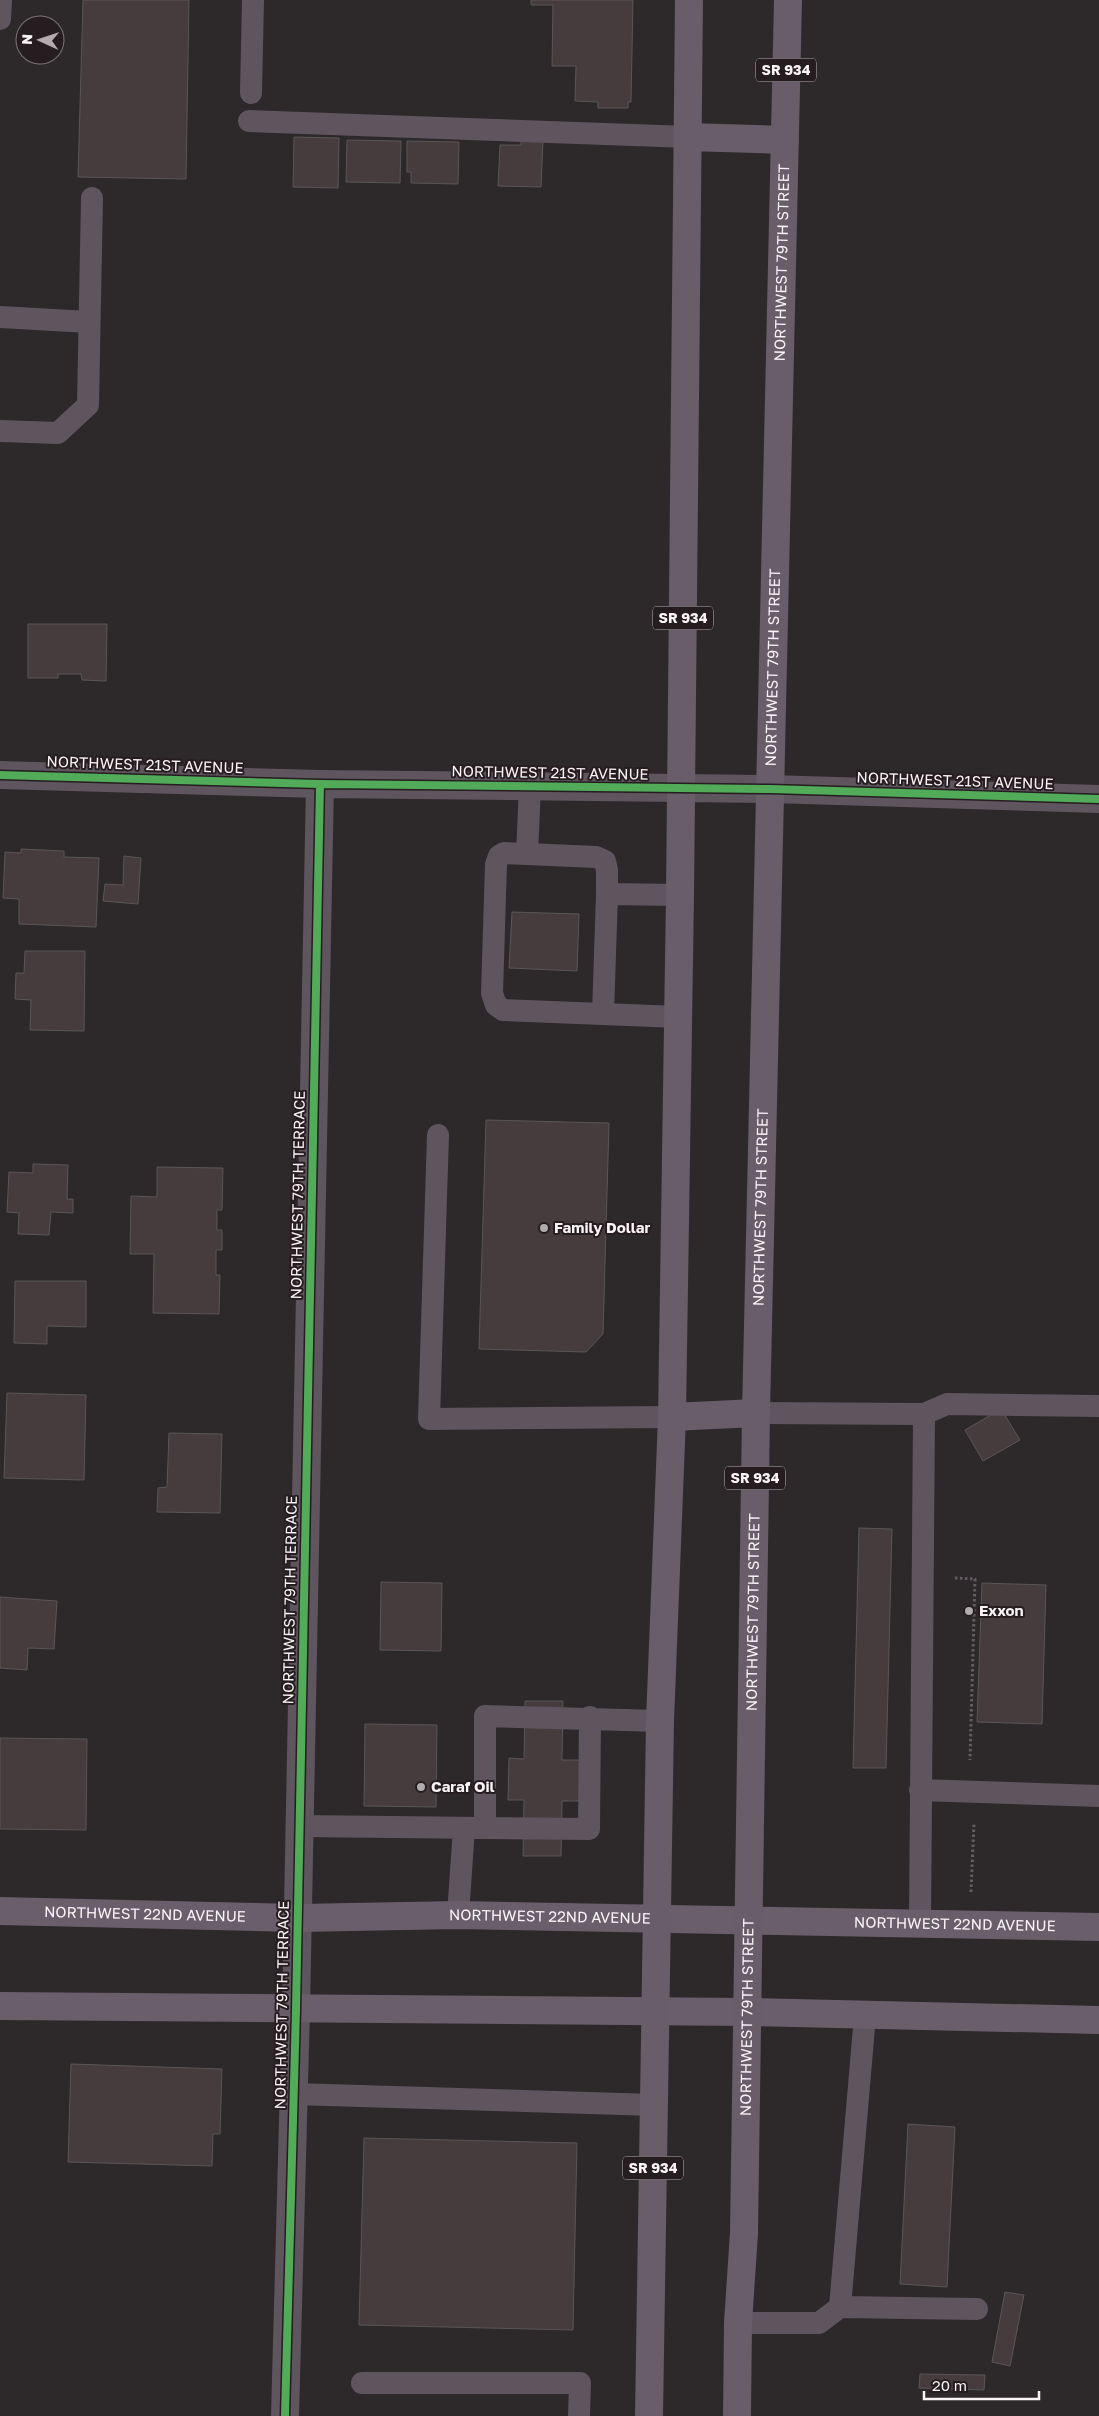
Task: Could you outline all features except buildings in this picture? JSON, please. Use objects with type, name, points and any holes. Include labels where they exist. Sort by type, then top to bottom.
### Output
[{"type":"main road","name":"SR 934","points":[[649,2416],[660,1721],[672,1417],[680,895],[689,0]]},
{"type":"main road","name":"NORTHWEST 79TH STREET","points":[[737,2416],[738,2323],[744,2233],[756,1412],[788,0]]},
{"type":"main road","points":[[688,137],[785,140]]},
{"type":"main road","points":[[672,1417],[756,1412]]},
{"type":"main road","name":"NORTHWEST 22ND AVENUE","points":[[0,1912],[298,1918],[458,1915],[1099,1927]]},
{"type":"main road","points":[[0,2006],[296,2010],[748,2012],[1099,2020]]},
{"type":"street","name":"NORTHWEST 21ST AVENUE","points":[[0,775],[320,784],[771,789],[1099,799]]},
{"type":"street","name":"NORTHWEST 79TH TERRACE","points":[[286,2416],[298,1918],[320,784]]},
{"type":"lane","points":[[0,19],[1,0]]},
{"type":"lane","points":[[251,93],[253,0]]},
{"type":"lane","points":[[249,121],[688,137]]},
{"type":"lane","points":[[0,431],[58,433],[88,405],[92,198]]},
{"type":"lane","points":[[0,317],[89,322]]},
{"type":"lane","points":[[527,854],[530,786]]},
{"type":"lane","points":[[604,1014],[607,894],[607,870],[604,861],[596,858],[527,854],[504,853],[499,856],[496,864],[492,993],[496,1004],[503,1010],[678,1017]]},
{"type":"lane","points":[[607,894],[680,895]]},
{"type":"lane","points":[[438,1136],[429,1419],[672,1417]]},
{"type":"lane","points":[[756,1412],[924,1414],[947,1404],[1099,1406]]},
{"type":"lane","points":[[920,1924],[924,1414]]},
{"type":"lane","points":[[458,1915],[474,1828],[485,1716],[590,1717],[660,1721]]},
{"type":"lane","points":[[299,1826],[589,1829],[590,1717]]},
{"type":"lane","points":[[920,1790],[1099,1796]]},
{"type":"lane","points":[[840,2307],[866,2016]]},
{"type":"lane","points":[[294,2094],[654,2105]]},
{"type":"lane","points":[[738,2323],[820,2323],[840,2307],[976,2309]]},
{"type":"lane","points":[[362,2383],[580,2383],[579,2416]]},
{"type":"path","points":[[922,1577],[975,1579],[970,1758],[974,1810],[969,1925]]},
{"type":"cycle path","points":[[0,775],[320,784],[771,789],[1099,799]]},
{"type":"cycle path","points":[[285,2416],[296,2010],[320,784]]},
{"type":"place","name":"Family Dollar","points":[[544,1228]]},
{"type":"place","name":"Exxon","points":[[969,1611]]},
{"type":"place","name":"Caraf Oil","points":[[421,1787]]}]
